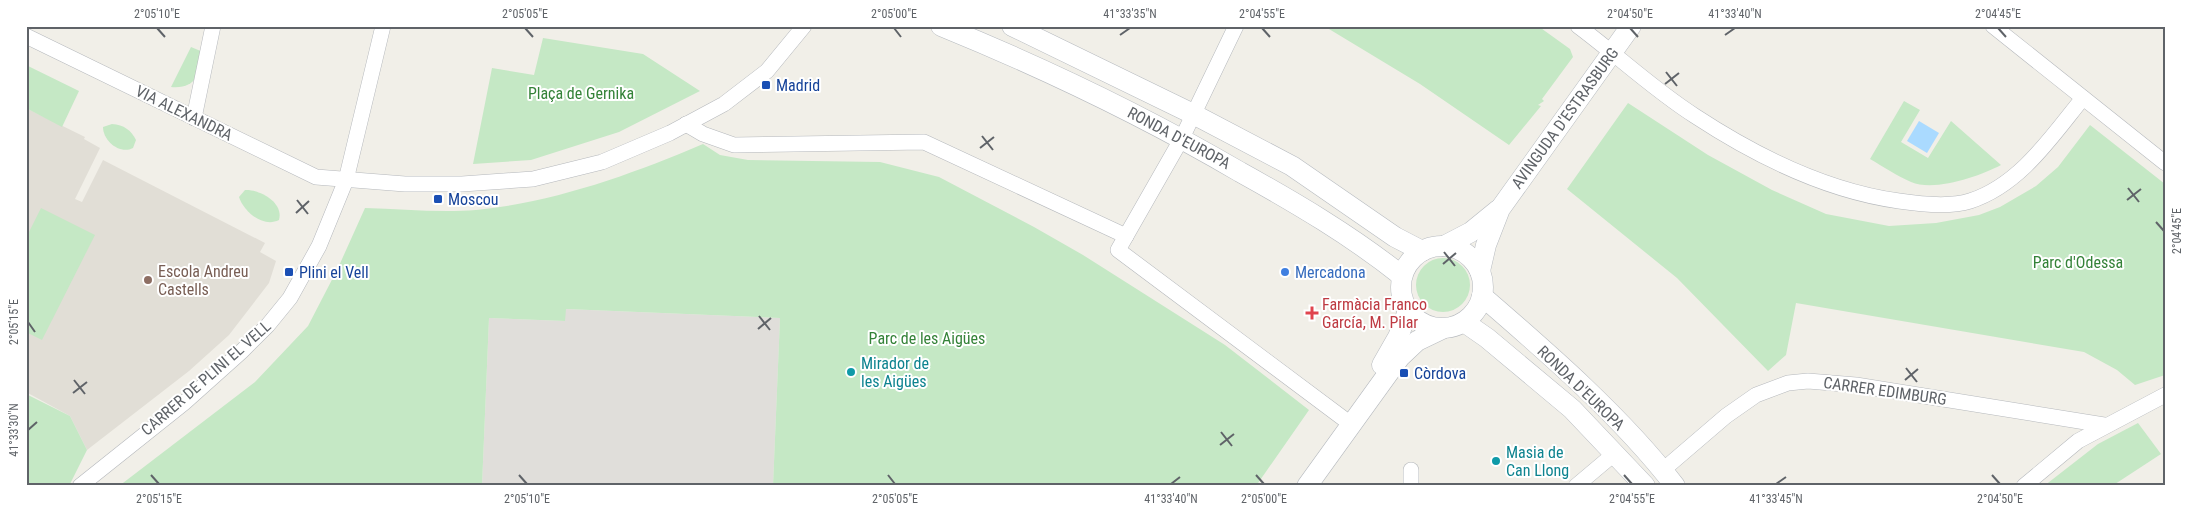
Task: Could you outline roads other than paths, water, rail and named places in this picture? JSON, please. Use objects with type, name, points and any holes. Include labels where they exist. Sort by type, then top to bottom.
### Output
[{"type":"street","points":[[194,118],[213,26]]},
{"type":"street","name":"CARRER DE PLINI EL VELL","points":[[80,486],[184,403],[268,325],[290,298],[319,246],[346,180],[383,26]]},
{"type":"street","name":"VIA ALEXANDRA","points":[[26,36],[316,177],[346,180],[462,184],[533,179],[602,162],[686,124],[724,104],[767,71],[804,26]]},
{"type":"street","name":"RONDA D'EUROPA","points":[[941,26],[1021,58],[1182,138],[1276,192],[1359,244],[1402,276]]},
{"type":"street","name":"RONDA D'EUROPA","points":[[1012,26],[1194,114],[1292,166],[1395,237],[1422,251]]},
{"type":"street","points":[[1236,26],[1182,138],[1118,250],[1344,419]]},
{"type":"street","points":[[1578,26],[1694,116],[1752,149],[1836,186],[1869,197],[1922,204],[1969,201],[2006,183],[2037,155],[2083,98]]},
{"type":"street","name":"AVINGUDA D'ESTRASBURG","points":[[1480,271],[1486,245],[1500,209],[1631,26]]},
{"type":"street","points":[[1994,26],[2165,163]]},
{"type":"street","points":[[686,124],[704,134],[734,145],[924,142],[1126,236]]},
{"type":"street","name":"AVINGUDA D'ESTRASBURG","points":[[1444,246],[1471,232],[1500,209]]},
{"type":"street","points":[[1306,486],[1400,357],[1417,341],[1442,329],[1464,322],[1474,314],[1482,296],[1483,287],[1480,271],[1466,253],[1454,247],[1444,246],[1422,251],[1409,262],[1402,276],[1401,290],[1408,311],[1422,324],[1442,329]]},
{"type":"street","name":"RONDA D'EUROPA","points":[[1482,296],[1589,393],[1663,470],[1675,486]]},
{"type":"street","points":[[1294,486],[1388,356],[1408,311]]},
{"type":"street","name":"RONDA D'EUROPA","points":[[1464,322],[1487,338],[1572,409],[1645,486]]},
{"type":"street","name":"CARRER EDIMBURG","points":[[1663,470],[1726,416],[1756,395],[1788,383],[1808,381],[1856,385],[2104,425]]},
{"type":"street","points":[[2024,486],[2078,441],[2104,425],[2165,395]]},
{"type":"street","points":[[1576,486],[1614,454]]},
{"type":"street","points":[[1411,470],[1411,486]]},
{"type":"water","points":[[1919,121],[1939,133],[1927,153],[1907,141]]},
{"type":"place","name":"Madrid","points":[[766,85]]},
{"type":"place","name":"Moscou","points":[[438,199]]},
{"type":"place","name":"Plini el Vell","points":[[289,272]]},
{"type":"place","name":"Mercadona","points":[[1285,272]]},
{"type":"place","name":"Escola Andreu Castells","points":[[148,280]]},
{"type":"place","name":"Farmàcia Franco García, M. Pilar","points":[[1312,313]]},
{"type":"place","name":"Mirador de les Aigües","points":[[851,372]]},
{"type":"place","name":"Còrdova","points":[[1404,373]]},
{"type":"place","name":"Masia de Can Llong","points":[[1496,461]]},
{"type":"park label","name":"Plaça de Gernika","points":[[581,93]]},
{"type":"park label","name":"Parc d'Odessa","points":[[2078,262]]},
{"type":"park label","name":"Parc de les Aigües","points":[[927,338]]}]
